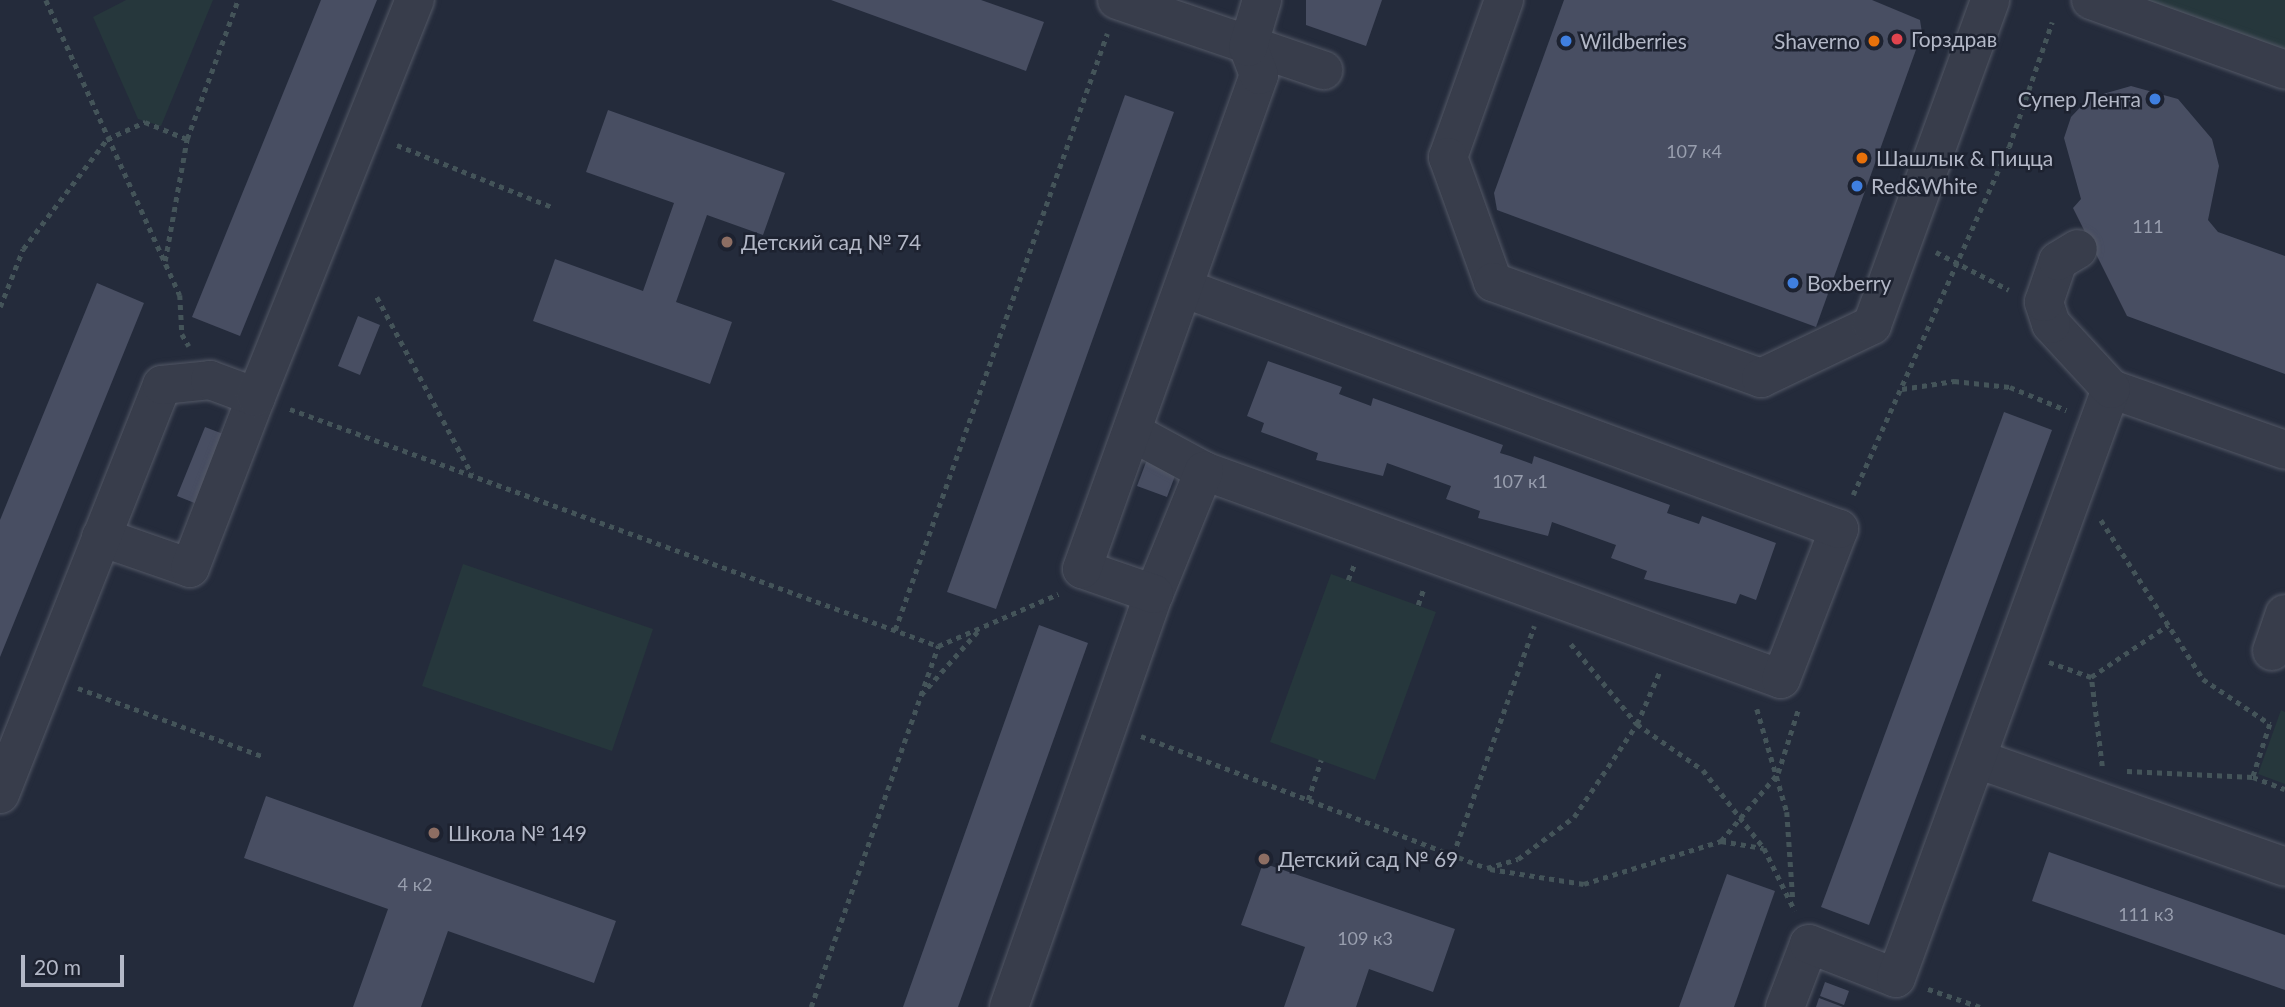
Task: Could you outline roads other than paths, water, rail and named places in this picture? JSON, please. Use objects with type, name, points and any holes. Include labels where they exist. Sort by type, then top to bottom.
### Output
[{"type":"street","points":[[101,537],[190,568],[360,130],[415,0]]},
{"type":"street","points":[[1118,0],[1248,47],[1324,70]]},
{"type":"street","points":[[1154,594],[1082,569],[1186,289],[1259,75],[1248,47],[1262,0]]},
{"type":"street","points":[[1504,0],[1448,157],[1493,282],[1761,378],[1872,325],[1990,0]]},
{"type":"street","points":[[2091,0],[2285,69]]},
{"type":"street","points":[[2078,249],[2058,261],[2044,302],[2050,324],[2105,406],[2285,450]]},
{"type":"street","points":[[1132,432],[1203,471],[1781,679],[1839,529],[1186,289]]},
{"type":"street","points":[[0,794],[162,385],[210,380],[256,397]]},
{"type":"street","points":[[1785,1007],[1809,944],[1890,993],[1980,760],[2105,406]]},
{"type":"street","points":[[1009,1007],[1154,594],[1203,471]]},
{"type":"street","points":[[2272,651],[2285,614]]},
{"type":"street","points":[[1980,760],[2285,867]]},
{"type":"place","name":"Горздрав","points":[[1897,39]]},
{"type":"place","name":"Wildberries","points":[[1566,41]]},
{"type":"place","name":"Shaverno","points":[[1874,41]]},
{"type":"place","name":"Супер Лента","points":[[2155,99]]},
{"type":"place","name":"Шашлык & Пицца","points":[[1862,158]]},
{"type":"place","name":"Red&White","points":[[1857,186]]},
{"type":"place","name":"Детский сад № 74","points":[[727,242]]},
{"type":"place","name":"Boxberry","points":[[1793,283]]},
{"type":"place","name":"Школа № 149","points":[[434,833]]},
{"type":"place","name":"Детский сад № 69","points":[[1264,859]]}]
